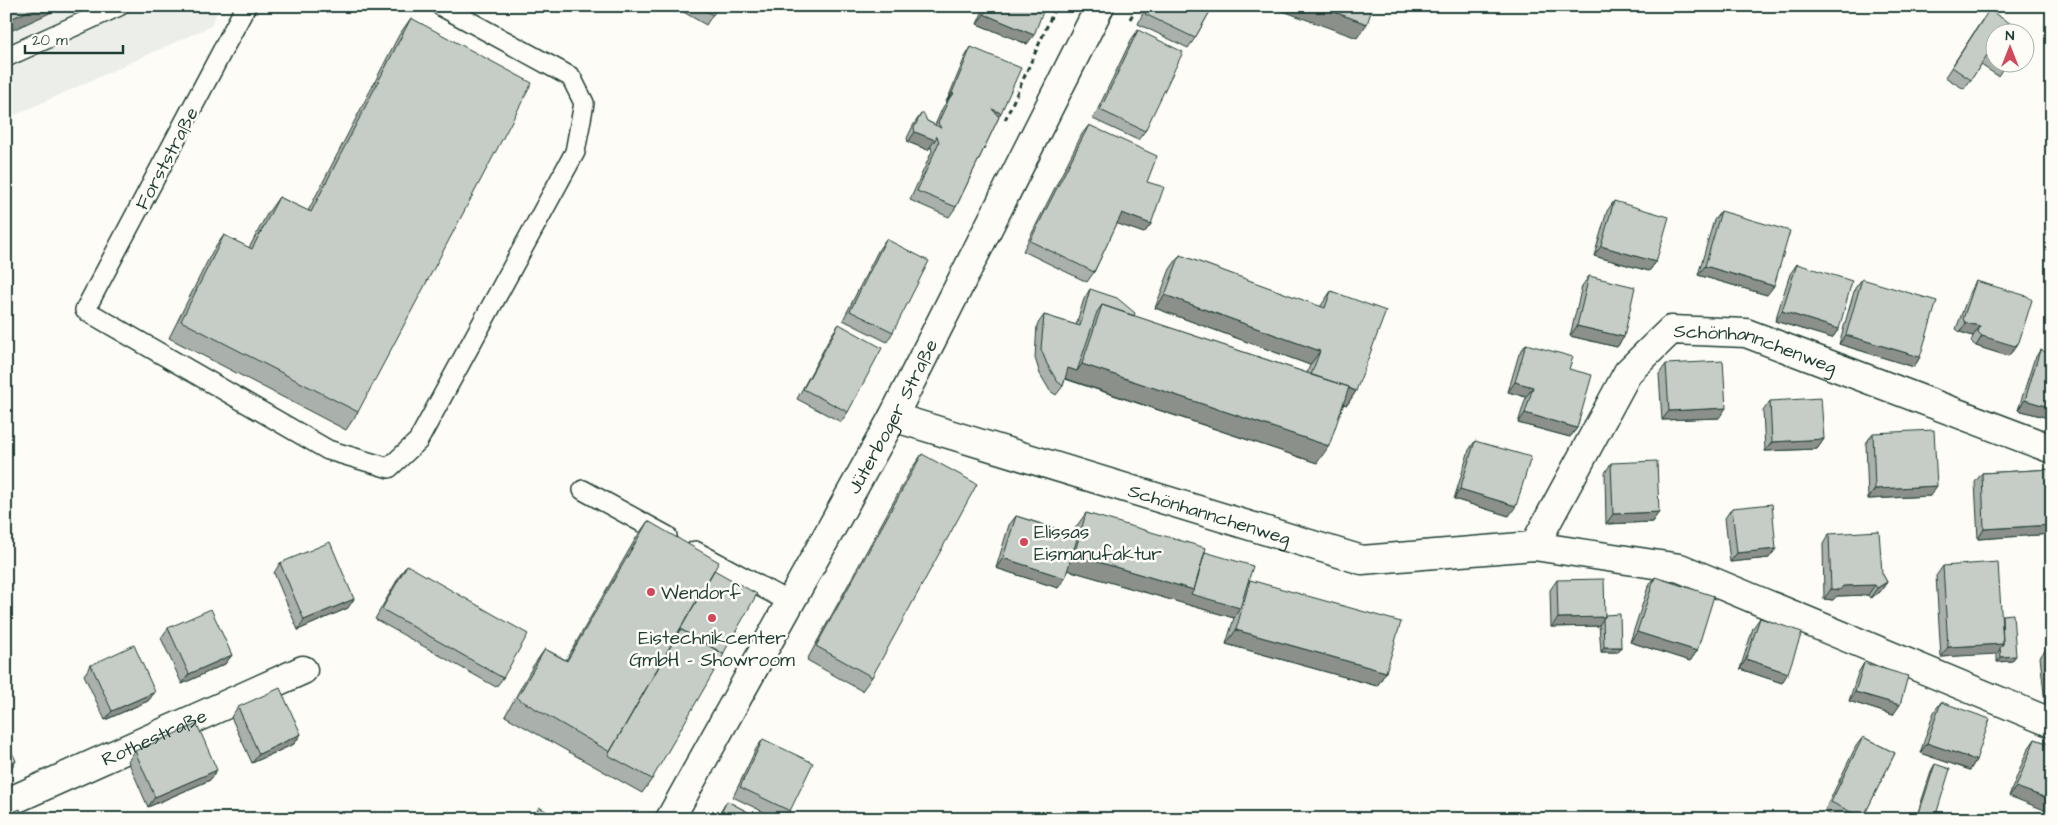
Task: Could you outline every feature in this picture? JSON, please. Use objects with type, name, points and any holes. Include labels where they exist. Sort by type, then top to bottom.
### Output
[{"type":"street","name":"Jüterboger Straße","points":[[670,819],[893,417],[1100,6]]},
{"type":"street","name":"Schönhannchenweg","points":[[1534,546],[1628,372],[1671,330],[1746,333],[2052,449]]},
{"type":"street","name":"Schönhannchenweg","points":[[893,417],[1362,560],[1534,546],[1680,568],[2052,724]]},
{"type":"street","name":"Rothestraße","points":[[6,803],[303,670]]},
{"type":"lane","points":[[6,57],[118,6]]},
{"type":"lane","name":"Forststraße","points":[[246,6],[85,310],[328,450],[389,468],[418,441],[575,152],[584,103],[570,77],[441,6]]},
{"type":"lane","points":[[583,490],[791,603]]},
{"type":"path","points":[[1004,123],[1056,6]]},
{"type":"shaded area","points":[[6,6],[220,6],[211,26],[6,119]]},
{"type":"building","points":[[6,6],[39,6],[6,21]]},
{"type":"building","points":[[697,6],[718,6],[713,15]]},
{"type":"building","points":[[988,6],[1045,6],[1034,35],[984,14]]},
{"type":"building","points":[[1149,6],[1213,6],[1195,38],[1145,14]]},
{"type":"building","points":[[1318,6],[1373,6],[1367,24]]},
{"type":"building","points":[[1989,10],[2008,22],[1986,22],[1986,57],[1971,80],[1952,67]]},
{"type":"building","points":[[411,18],[532,83],[358,412],[181,321],[224,235],[252,249],[279,197],[311,212]]},
{"type":"building","points":[[1138,30],[1183,52],[1145,131],[1100,110]]},
{"type":"building","points":[[971,47],[1021,68],[1001,113],[992,109],[999,117],[956,207],[917,191],[939,142],[937,136],[935,140],[915,132],[914,128],[921,114],[924,114],[927,121],[941,128],[938,123],[950,97],[954,94],[952,93]]},
{"type":"building","points":[[1089,125],[1157,156],[1147,182],[1164,187],[1151,224],[1122,213],[1094,272],[1030,241]]},
{"type":"building","points":[[1614,201],[1669,217],[1656,262],[1601,246]]},
{"type":"building","points":[[1721,211],[1790,231],[1774,286],[1705,266]]},
{"type":"building","points":[[886,239],[929,261],[893,332],[850,311]]},
{"type":"building","points":[[1180,255],[1325,308],[1331,291],[1386,311],[1356,391],[1311,375],[1320,351],[1165,295]]},
{"type":"building","points":[[1797,264],[1852,281],[1839,329],[1782,311]]},
{"type":"building","points":[[1589,276],[1635,287],[1624,337],[1577,326]]},
{"type":"building","points":[[1862,279],[1937,301],[1920,357],[1846,335]]},
{"type":"building","points":[[1976,281],[2027,296],[2032,300],[2019,342],[2015,346],[1982,336],[1978,332],[1980,326],[1966,323],[1963,319]]},
{"type":"building","points":[[1090,289],[1117,298],[1135,313],[1134,316],[1102,305],[1097,312],[1077,371],[1068,368],[1063,386],[1057,381],[1041,349],[1044,315],[1080,326]]},
{"type":"building","points":[[1102,305],[1349,387],[1329,446],[1082,364]]},
{"type":"building","points":[[839,324],[882,348],[848,412],[803,389]]},
{"type":"building","points":[[1526,344],[1573,357],[1569,369],[1592,375],[1577,428],[1525,413],[1533,387],[1515,382]]},
{"type":"building","points":[[2040,350],[2052,354],[2052,408],[2025,400]]},
{"type":"building","points":[[1723,361],[1726,408],[1669,411],[1666,364]]},
{"type":"building","points":[[1821,398],[1824,439],[1772,442],[1770,401]]},
{"type":"building","points":[[1934,430],[1937,486],[1875,489],[1873,433]]},
{"type":"building","points":[[1475,441],[1531,457],[1516,506],[1460,489]]},
{"type":"building","points":[[922,454],[977,484],[872,677],[816,646]]},
{"type":"building","points":[[1657,461],[1659,512],[1613,514],[1611,463]]},
{"type":"building","points":[[2052,469],[2052,525],[1984,529],[1982,473]]},
{"type":"building","points":[[1772,504],[1776,549],[1737,553],[1732,508]]},
{"type":"building","points":[[1086,513],[1206,548],[1194,590],[1074,555]]},
{"type":"building","points":[[1016,516],[1078,536],[1065,578],[1003,558]]},
{"type":"building","points":[[648,521],[719,562],[610,752],[517,698],[545,649],[567,661]]},
{"type":"building","points":[[1879,531],[1882,573],[1887,582],[1877,588],[1875,585],[1843,586],[1840,590],[1831,589],[1829,534]]},
{"type":"building","points":[[330,542],[354,599],[304,620],[280,563]]},
{"type":"building","points":[[1205,552],[1253,566],[1240,608],[1191,594],[1194,590]]},
{"type":"building","points":[[1998,562],[2003,644],[1948,647],[1943,566]]},
{"type":"building","points":[[407,565],[528,634],[503,678],[382,609]]},
{"type":"building","points":[[714,570],[757,594],[723,654],[680,629]]},
{"type":"building","points":[[1655,577],[1714,596],[1697,651],[1637,632]]},
{"type":"building","points":[[1604,579],[1605,617],[1558,618],[1557,580]]},
{"type":"building","points":[[1250,580],[1401,622],[1386,672],[1236,630]]},
{"type":"building","points":[[211,609],[232,655],[189,674],[168,628]]},
{"type":"building","points":[[1620,614],[1621,647],[1604,647],[1603,619],[1605,615]]},
{"type":"building","points":[[2013,614],[2016,656],[2001,657],[2000,648],[2003,644],[2002,615]]},
{"type":"building","points":[[1760,618],[1802,632],[1788,673],[1746,659]]},
{"type":"building","points":[[680,629],[724,654],[652,779],[608,755]]},
{"type":"building","points":[[134,645],[155,692],[112,711],[91,665]]},
{"type":"building","points":[[2052,647],[2052,693],[2051,693],[2047,648]]},
{"type":"building","points":[[1864,663],[1908,676],[1900,705],[1855,692]]},
{"type":"building","points":[[280,688],[301,734],[259,754],[238,707]]},
{"type":"building","points":[[1941,702],[1990,719],[1976,760],[1927,743]]},
{"type":"building","points":[[197,724],[217,770],[155,797],[135,751]]},
{"type":"building","points":[[1863,737],[1895,753],[1863,818],[1831,802]]},
{"type":"building","points":[[6,739],[16,761],[6,765]]},
{"type":"building","points":[[763,739],[813,763],[790,811],[740,787]]},
{"type":"building","points":[[2035,739],[2052,745],[2052,800],[2016,787]]},
{"type":"building","points":[[1935,764],[1950,769],[1935,818],[1919,813]]},
{"type":"building","points":[[727,801],[761,819],[718,819]]},
{"type":"building","points":[[539,807],[559,819],[533,819]]},
{"type":"building","points":[[20,809],[24,819],[6,819],[6,815]]},
{"type":"building","points":[[884,815],[895,819],[882,819]]},
{"type":"place","name":"Elissas Eismanufaktur","points":[[1024,542]]},
{"type":"place","name":"Wendorf","points":[[651,592]]},
{"type":"place","name":"Eistechnikcenter GmbH - Showroom","points":[[712,618]]}]
